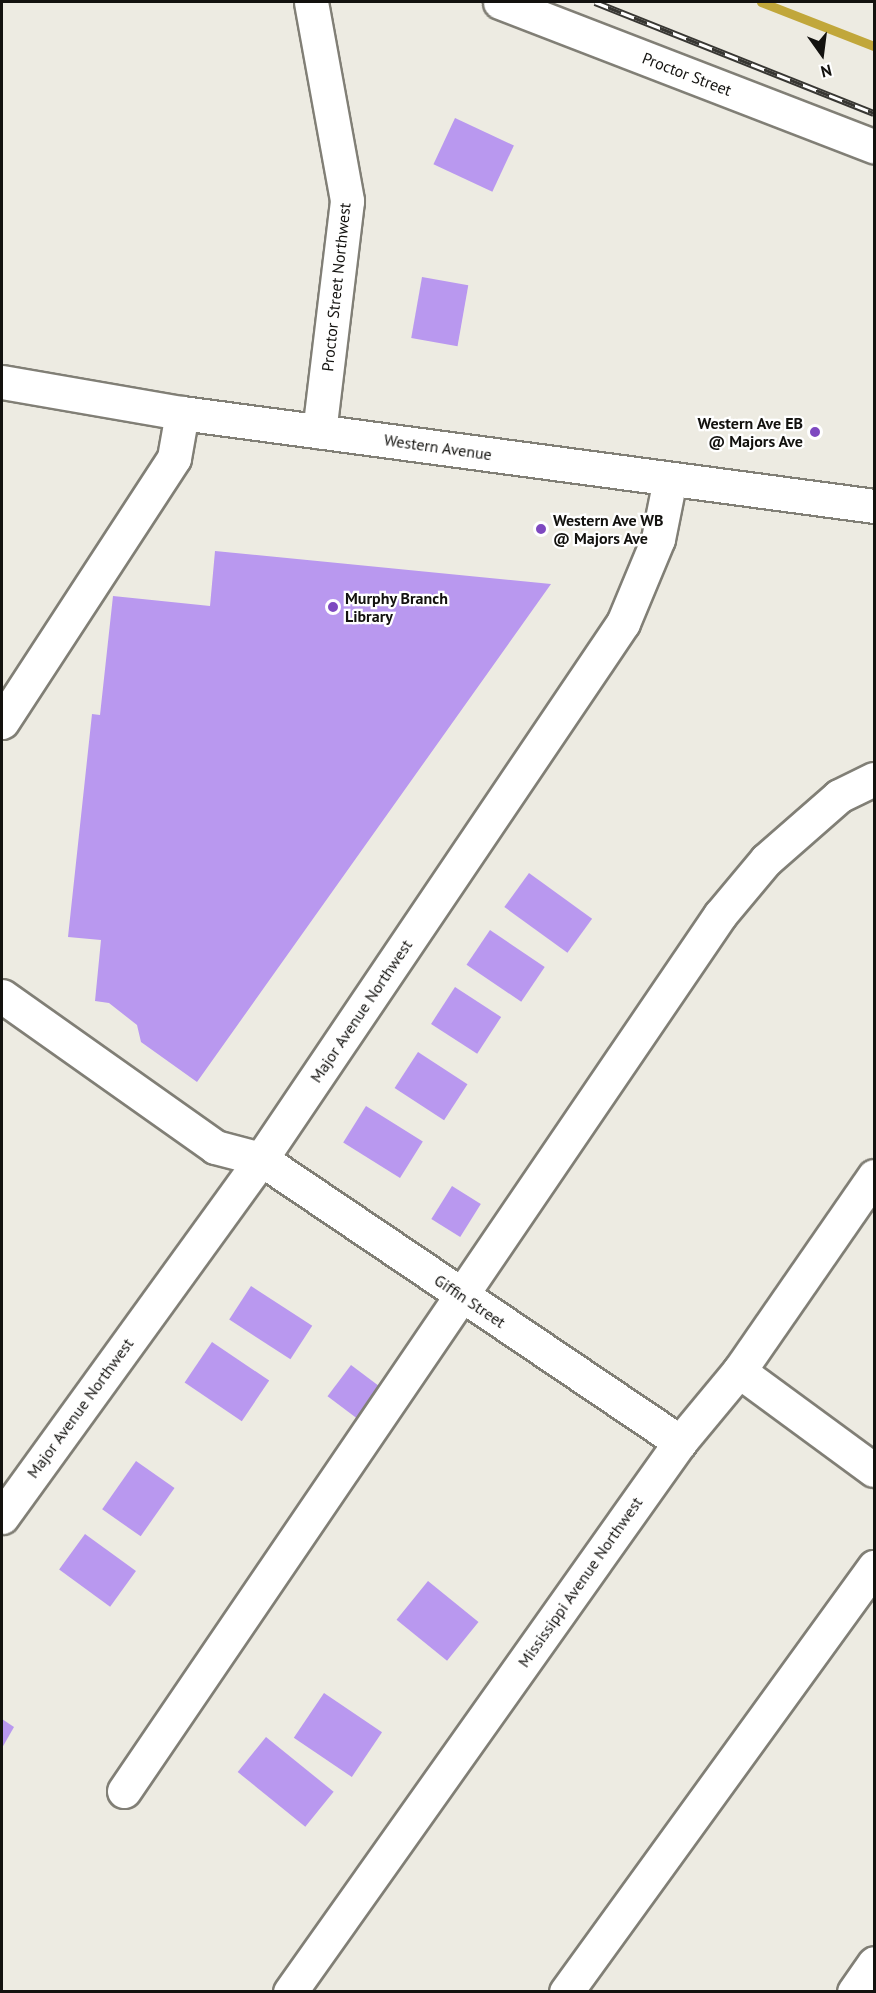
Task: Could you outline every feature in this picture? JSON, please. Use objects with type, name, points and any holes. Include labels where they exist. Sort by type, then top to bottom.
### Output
[{"type":"street","name":"Proctor Street Northwest","points":[[311,2],[347,201],[320,431]]},
{"type":"street","name":"Proctor Street","points":[[500,2],[874,146]]},
{"type":"street","name":"Western Avenue","points":[[2,382],[182,413],[874,506]]},
{"type":"street","points":[[2,722],[174,458],[182,413]]},
{"type":"street","name":"Major Avenue Northwest","points":[[2,1517],[261,1159],[623,623],[658,539],[670,480]]},
{"type":"street","points":[[124,1791],[720,915],[766,860],[839,796],[874,779]]},
{"type":"street","name":"Giffin Street","points":[[2,996],[215,1147],[261,1159],[680,1442]]},
{"type":"street","name":"Mississippi Avenue Northwest","points":[[290,1992],[680,1442],[739,1371],[874,1176]]},
{"type":"street","points":[[739,1371],[874,1470]]},
{"type":"street","points":[[566,1992],[874,1567]]},
{"type":"street","points":[[854,1992],[874,1963]]},
{"type":"building","points":[[455,118],[514,145],[492,192],[433,164]]},
{"type":"building","points":[[422,277],[468,285],[458,346],[411,338]]},
{"type":"building","points":[[215,551],[551,584],[197,1082],[141,1042],[137,1025],[109,1003],[95,1001],[101,940],[68,937],[92,714],[100,715],[113,596],[210,606]]},
{"type":"building","points":[[529,873],[592,919],[567,953],[504,907]]},
{"type":"building","points":[[490,930],[545,967],[521,1002],[467,965]]},
{"type":"building","points":[[455,987],[501,1017],[477,1054],[431,1024]]},
{"type":"building","points":[[418,1052],[467,1084],[444,1120],[395,1088]]},
{"type":"building","points":[[366,1106],[423,1142],[400,1178],[343,1142]]},
{"type":"building","points":[[452,1186],[481,1204],[460,1237],[431,1219]]},
{"type":"building","points":[[251,1286],[312,1326],[290,1359],[229,1320]]},
{"type":"building","points":[[212,1342],[269,1381],[242,1421],[185,1383]]},
{"type":"building","points":[[351,1365],[383,1389],[359,1420],[328,1396]]},
{"type":"building","points":[[136,1461],[175,1488],[141,1536],[102,1509]]},
{"type":"building","points":[[85,1534],[136,1571],[110,1607],[59,1570]]},
{"type":"building","points":[[428,1581],[479,1622],[447,1661],[397,1620]]},
{"type":"building","points":[[324,1693],[382,1732],[352,1777],[294,1738]]},
{"type":"building","points":[[2,1719],[14,1727],[2,1748]]},
{"type":"building","points":[[266,1737],[334,1792],[305,1827],[238,1772]]},
{"type":"waterway","points":[[761,2],[874,46]]},
{"type":"railway","points":[[595,2],[874,113]]},
{"type":"place","name":"Western Ave EB @ Majors Ave","points":[[815,432]]},
{"type":"place","name":"Western Ave WB @ Majors Ave","points":[[541,529]]},
{"type":"place","name":"Murphy Branch Library","points":[[333,607]]}]
